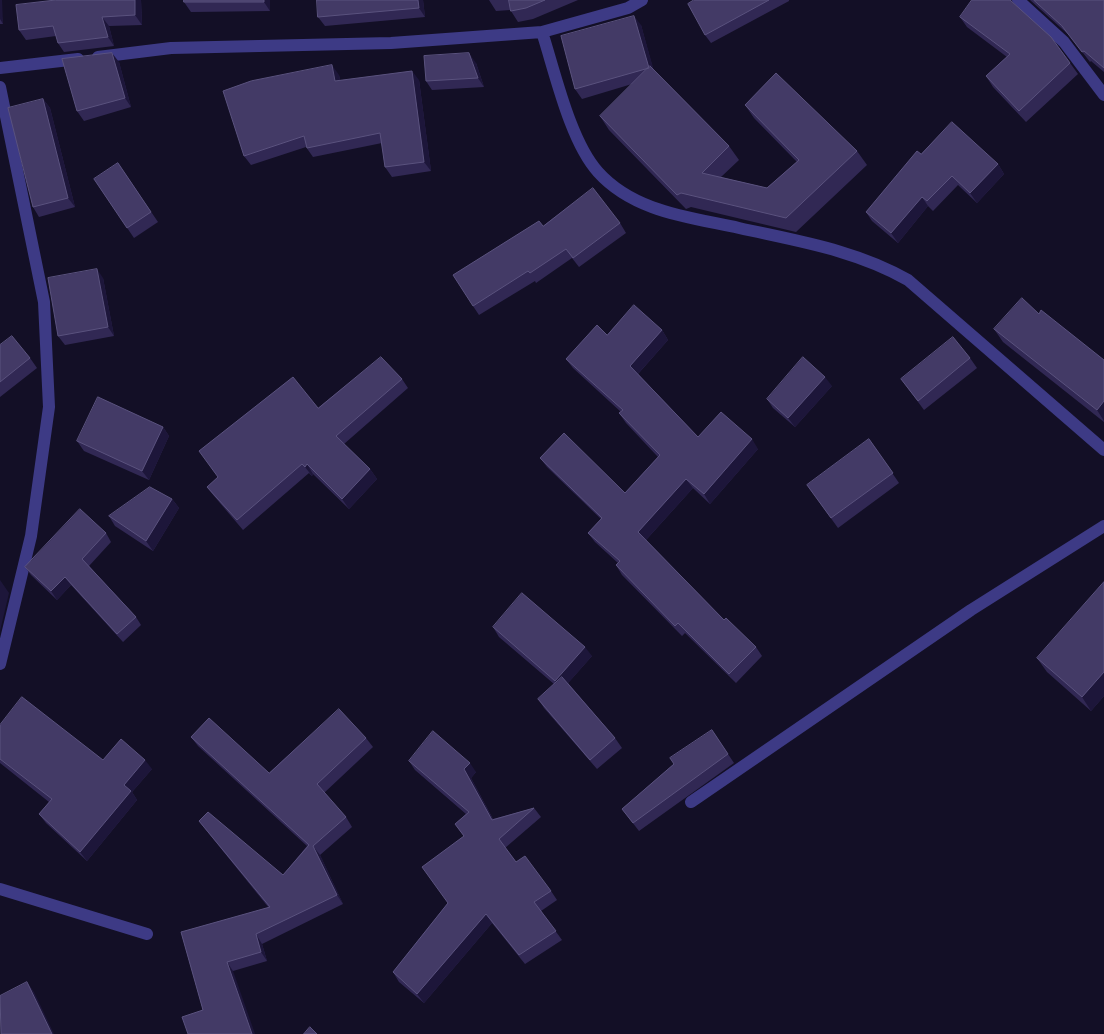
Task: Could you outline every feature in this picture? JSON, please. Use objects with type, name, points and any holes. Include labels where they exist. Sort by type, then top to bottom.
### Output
[{"type":"street","points":[[0,68],[171,48],[391,43],[542,32],[628,8],[642,0]]},
{"type":"street","points":[[1018,0],[1064,42],[1104,95]]},
{"type":"street","points":[[542,32],[573,130],[598,171],[636,202],[682,217],[837,250],[880,264],[908,280],[1104,450]]},
{"type":"street","points":[[0,87],[44,302],[49,407],[31,536],[0,664]]},
{"type":"street","points":[[691,802],[971,610],[1104,526]]},
{"type":"street","points":[[0,888],[147,934]]},
{"type":"building","points":[[56,0],[135,0],[135,15],[102,17],[108,37],[58,43],[53,26],[19,30],[16,5]]},
{"type":"building","points":[[184,0],[264,0],[264,2],[184,2]]},
{"type":"building","points":[[317,0],[418,0],[419,8],[318,17]]},
{"type":"building","points":[[509,0],[545,0],[526,8],[511,11]]},
{"type":"building","points":[[694,0],[769,0],[705,35],[688,4]]},
{"type":"building","points":[[972,0],[1010,0],[1051,37],[1070,63],[1019,111],[986,76],[1010,54],[960,17]]},
{"type":"building","points":[[1034,0],[1104,0],[1104,68],[1084,51],[1082,52],[1062,26]]},
{"type":"building","points":[[634,16],[649,68],[575,89],[561,36]]},
{"type":"building","points":[[112,53],[125,98],[77,111],[62,59]]},
{"type":"building","points":[[469,53],[478,78],[426,81],[424,56]]},
{"type":"building","points":[[332,65],[335,81],[412,71],[424,162],[385,167],[380,133],[307,148],[304,136],[244,156],[223,91],[251,81]]},
{"type":"building","points":[[650,66],[729,146],[702,173],[767,188],[799,160],[745,105],[776,73],[857,151],[786,218],[681,193],[677,195],[600,116]]},
{"type":"building","points":[[43,99],[68,198],[33,207],[8,108]]},
{"type":"building","points":[[952,122],[998,164],[970,193],[952,176],[927,201],[922,197],[891,233],[866,212],[917,151],[921,154]]},
{"type":"building","points":[[118,163],[151,212],[127,228],[94,179]]},
{"type":"building","points":[[593,188],[620,223],[573,258],[566,249],[530,273],[528,271],[473,306],[453,275],[539,221],[543,226]]},
{"type":"building","points":[[97,269],[108,327],[58,336],[48,278]]},
{"type":"building","points":[[1022,298],[1039,314],[1041,310],[1104,360],[1104,401],[1097,410],[994,329]]},
{"type":"building","points":[[634,305],[662,330],[630,366],[698,437],[721,412],[752,439],[704,494],[686,479],[638,532],[724,620],[726,618],[756,647],[729,674],[678,623],[675,626],[616,565],[620,561],[588,533],[602,518],[540,458],[564,433],[625,493],[660,455],[619,413],[623,410],[566,359],[597,325],[607,335]]},
{"type":"building","points":[[12,336],[30,358],[0,382],[0,345]]},
{"type":"building","points":[[953,337],[970,358],[918,401],[901,379]]},
{"type":"building","points":[[381,357],[402,379],[336,436],[370,469],[342,499],[307,464],[305,467],[302,464],[237,520],[207,487],[218,477],[199,451],[293,377],[318,408]]},
{"type":"building","points":[[803,357],[825,377],[788,418],[767,399]]},
{"type":"building","points":[[98,397],[163,427],[142,471],[77,441]]},
{"type":"building","points":[[869,439],[893,473],[831,518],[807,485]]},
{"type":"building","points":[[150,487],[172,499],[146,541],[109,516]]},
{"type":"building","points":[[80,509],[106,533],[82,559],[136,617],[117,634],[65,577],[51,591],[25,567]]},
{"type":"building","points":[[1104,582],[1104,672],[1082,697],[1037,658]]},
{"type":"building","points":[[522,593],[585,647],[555,681],[493,627]]},
{"type":"building","points":[[562,677],[615,738],[590,760],[538,699]]},
{"type":"building","points":[[22,697],[103,760],[121,739],[145,760],[124,785],[131,791],[80,852],[39,814],[52,799],[0,759],[0,725]]},
{"type":"building","points":[[339,709],[366,738],[317,784],[346,817],[313,846],[337,895],[256,934],[261,952],[227,962],[252,1034],[188,1034],[182,1017],[203,1010],[181,932],[270,907],[199,821],[208,812],[283,875],[309,845],[191,737],[209,718],[269,773]]},
{"type":"building","points":[[712,730],[728,754],[633,823],[622,809],[674,764],[670,758]]},
{"type":"building","points":[[433,731],[470,763],[464,769],[492,820],[534,808],[499,839],[516,862],[525,856],[551,891],[534,902],[556,931],[519,955],[486,914],[417,994],[393,972],[448,903],[422,867],[464,836],[455,824],[469,812],[409,761]]},
{"type":"building","points":[[27,982],[52,1034],[1,1034],[0,996]]},
{"type":"building","points":[[310,1027],[317,1034],[304,1034]]}]
